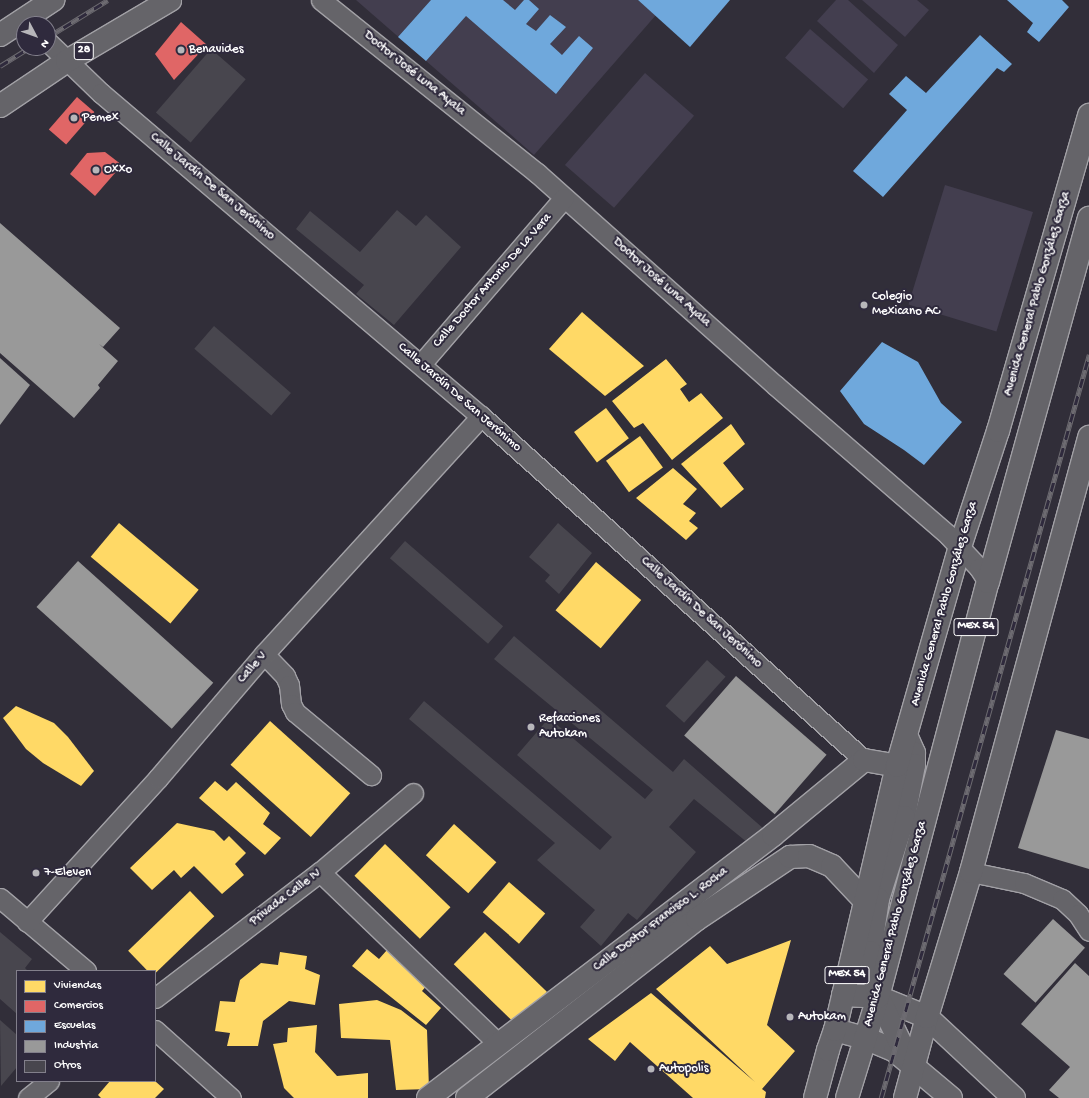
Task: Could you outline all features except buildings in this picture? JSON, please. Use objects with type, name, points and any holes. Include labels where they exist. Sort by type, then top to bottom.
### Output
[{"type":"main road","points":[[32,16],[53,0]]},
{"type":"main road","name":"28","points":[[0,106],[67,61],[170,0]]},
{"type":"main road","points":[[0,34],[16,26]]},
{"type":"main road","name":"Avenida General Pablo González Garza","points":[[815,1098],[835,1030],[864,900],[897,766],[960,547],[998,431],[1089,115]]},
{"type":"main road","name":"Avenida General Pablo González Garza","points":[[847,1098],[878,997],[988,582],[1089,218]]},
{"type":"main road","points":[[905,1098],[912,1066],[926,1017],[971,872],[1089,437]]},
{"type":"main road","points":[[906,734],[914,753],[914,765],[904,817],[878,899],[870,952],[878,997],[912,1066]]},
{"type":"main road","points":[[864,760],[897,766]]},
{"type":"main road","name":"Calle Doctor Francisco L. Rocha","points":[[467,1098],[554,1015],[684,901],[773,835],[864,760]]},
{"type":"main road","points":[[773,835],[790,857],[809,856],[832,866],[864,900]]},
{"type":"main road","name":"Calle Doctor Francisco L. Rocha","points":[[428,1098],[499,1044],[554,1015],[790,857]]},
{"type":"main road","points":[[684,901],[697,919]]},
{"type":"main road","points":[[843,995],[878,997],[926,1017],[1014,1098]]},
{"type":"main road","points":[[835,1030],[865,1038],[894,1051],[951,1098]]},
{"type":"street","name":"Doctor José Luna Ayala","points":[[321,0],[537,173],[775,385],[909,500],[960,547],[979,568],[988,582]]},
{"type":"street","name":"Calle Jardín De San Jerónimo","points":[[56,50],[107,98],[481,416],[864,760]]},
{"type":"street","name":"Calle Doctor Antonio De La Vera","points":[[421,364],[564,198]]},
{"type":"street","name":"Calle V","points":[[27,922],[158,778],[264,654],[481,416]]},
{"type":"street","points":[[264,654],[290,684],[291,704],[295,712],[371,775]]},
{"type":"street","name":"Privada Calle IV","points":[[156,997],[320,872],[413,793]]},
{"type":"street","points":[[320,872],[499,1044]]},
{"type":"street","points":[[971,872],[1024,883],[1062,899],[1078,914],[1089,931]]},
{"type":"street","points":[[0,898],[85,970]]},
{"type":"street","points":[[156,1031],[231,1098]]},
{"type":"street","points":[[28,1098],[49,1082]]},
{"type":"shaded area","points":[[356,0],[638,0],[656,15],[534,155]]},
{"type":"shaded area","points":[[836,0],[848,0],[898,45],[874,73],[817,21]]},
{"type":"shaded area","points":[[862,0],[917,0],[929,10],[905,37]]},
{"type":"shaded area","points":[[810,29],[868,80],[843,108],[785,58]]},
{"type":"shaded area","points":[[645,73],[694,116],[614,208],[565,165]]},
{"type":"shaded area","points":[[945,185],[1033,212],[996,331],[908,305]]},
{"type":"railway","points":[[56,32],[108,0]]},
{"type":"railway","points":[[0,66],[16,56]]},
{"type":"railway","points":[[881,1098],[1089,355]]},
{"type":"place","name":"Benavides","points":[[181,50]]},
{"type":"place","name":"Pemex","points":[[74,118]]},
{"type":"place","name":"Oxxo","points":[[96,170]]},
{"type":"place","name":"Colegio Mexicano AC","points":[[864,305]]},
{"type":"place","name":"Refacciones Autokam","points":[[531,727]]},
{"type":"place","name":"7-Eleven","points":[[36,873]]},
{"type":"place","name":"Autokam","points":[[790,1017]]},
{"type":"place","name":"Autopolis","points":[[651,1069]]}]
